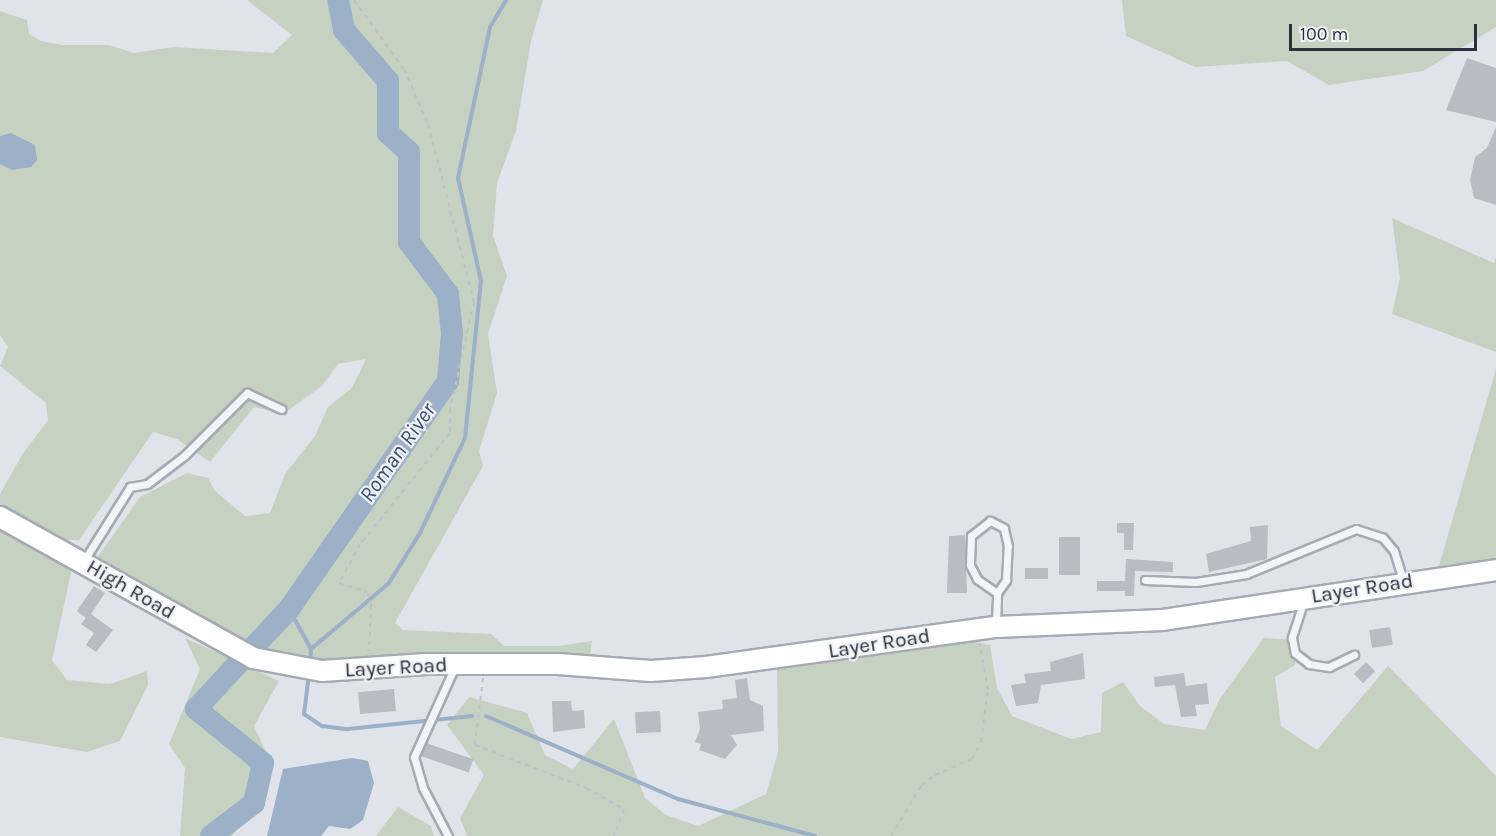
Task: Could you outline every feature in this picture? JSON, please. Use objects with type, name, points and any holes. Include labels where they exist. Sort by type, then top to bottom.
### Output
[{"type":"main road","name":"High Road","points":[[0,517],[251,656]]},
{"type":"main road","name":"Layer Road","points":[[251,656],[330,670],[368,666],[456,664],[666,670],[801,656],[986,629],[1163,620],[1403,581],[1496,570]]},
{"type":"lane","points":[[83,562],[130,487],[147,484],[184,455],[247,393],[282,409]]},
{"type":"lane","points":[[986,629],[997,593],[1006,580],[1007,534],[999,524],[990,521],[974,530],[970,565],[977,579],[997,593]]},
{"type":"lane","points":[[1145,580],[1202,582],[1246,574],[1356,529],[1383,538],[1394,551],[1403,581]]},
{"type":"lane","points":[[1303,598],[1292,638],[1295,653],[1309,664],[1329,667],[1354,655]]},
{"type":"lane","points":[[448,836],[415,768],[416,749],[456,664]]},
{"type":"path","points":[[354,0],[404,69],[428,123],[474,302],[450,409],[450,433],[360,544],[339,583],[367,592],[371,605],[368,666]]},
{"type":"path","points":[[891,836],[922,785],[972,759],[981,741],[988,690],[986,629]]},
{"type":"path","points":[[484,664],[475,745],[586,788],[624,809],[615,836]]},
{"type":"green space","points":[[247,0],[543,0],[531,41],[516,131],[497,183],[493,236],[507,276],[488,334],[497,393],[479,451],[483,466],[395,623],[403,630],[491,634],[504,646],[558,646],[592,641],[589,666],[312,662],[263,655],[97,558],[140,497],[187,473],[208,478],[215,491],[245,516],[270,513],[285,474],[315,436],[328,407],[352,388],[366,359],[338,364],[322,386],[283,414],[254,407],[210,462],[177,439],[153,432],[79,540],[62,540],[12,517],[0,505],[0,494],[22,455],[48,420],[46,403],[0,366],[8,347],[0,335],[0,11],[27,20],[29,34],[41,41],[62,45],[109,45],[134,53],[173,47],[273,53],[292,35]]},
{"type":"green space","points":[[1122,0],[1496,0],[1496,27],[1423,71],[1329,85],[1287,61],[1195,67],[1126,36]]},
{"type":"green space","points":[[1392,218],[1494,263],[1496,257],[1496,352],[1392,314],[1400,278]]},
{"type":"green space","points":[[1496,369],[1496,559],[1439,566]]},
{"type":"green space","points":[[0,529],[69,562],[71,573],[52,660],[67,680],[110,684],[147,671],[148,685],[120,741],[87,752],[0,737]]},
{"type":"green space","points":[[185,638],[279,681],[254,726],[266,752],[251,810],[232,836],[180,836],[185,768],[169,744],[200,669]]},
{"type":"green space","points":[[1264,638],[1296,640],[1295,665],[1275,677],[1281,726],[1317,750],[1388,666],[1496,776],[1496,836],[467,836],[460,818],[484,775],[447,725],[469,697],[527,713],[545,755],[573,769],[614,719],[645,798],[666,815],[698,826],[766,794],[778,752],[777,667],[922,641],[966,640],[990,645],[997,688],[1012,716],[1071,739],[1101,732],[1102,693],[1123,682],[1140,706],[1164,724],[1205,730],[1219,700]]},
{"type":"green space","points":[[398,807],[431,826],[434,836],[376,836]]},
{"type":"water","points":[[11,133],[35,145],[37,160],[31,167],[12,170],[0,164],[0,136]]},
{"type":"water","points":[[352,758],[368,761],[374,783],[363,820],[350,829],[329,826],[321,836],[267,836],[283,769]]},
{"type":"building","points":[[1467,58],[1496,68],[1496,122],[1446,110]]},
{"type":"building","points":[[1496,127],[1496,205],[1474,198],[1470,180],[1475,157],[1487,148]]},
{"type":"building","points":[[1117,523],[1134,523],[1133,550],[1124,550],[1124,533],[1117,533]]},
{"type":"building","points":[[1268,525],[1267,559],[1209,572],[1206,554],[1251,541],[1250,527]]},
{"type":"building","points":[[965,535],[967,593],[947,593],[949,536]]},
{"type":"building","points":[[1059,537],[1080,537],[1080,575],[1059,575]]},
{"type":"building","points":[[1126,559],[1173,562],[1173,572],[1135,571],[1134,596],[1125,596],[1125,591],[1097,591],[1097,581],[1125,581]]},
{"type":"building","points":[[1025,568],[1048,568],[1048,579],[1025,579]]},
{"type":"building","points":[[94,586],[105,593],[91,614],[113,630],[96,652],[86,645],[94,633],[81,624],[86,618],[77,611]]},
{"type":"building","points":[[1390,627],[1393,645],[1372,648],[1369,630]]},
{"type":"building","points":[[1083,653],[1085,679],[1041,685],[1038,703],[1016,706],[1011,685],[1026,683],[1024,674],[1051,671],[1050,662]]},
{"type":"building","points":[[1366,662],[1375,671],[1363,683],[1354,674]]},
{"type":"building","points":[[1184,673],[1186,686],[1207,683],[1209,704],[1195,705],[1197,716],[1181,717],[1175,685],[1155,687],[1154,677]]},
{"type":"building","points":[[747,678],[750,700],[763,706],[764,731],[731,735],[737,745],[725,759],[699,750],[701,744],[695,742],[700,729],[698,712],[723,709],[722,700],[737,698],[735,680]]},
{"type":"building","points":[[394,689],[396,711],[360,714],[358,692]]},
{"type":"building","points":[[552,701],[571,701],[572,711],[584,710],[585,728],[553,732]]},
{"type":"building","points":[[660,711],[661,732],[636,733],[635,712]]},
{"type":"building","points":[[426,743],[473,759],[469,773],[421,756]]},
{"type":"waterway","name":"Roman River","points":[[211,836],[254,803],[263,763],[196,709],[289,609],[448,381],[452,333],[448,294],[409,242],[409,152],[388,133],[388,81],[344,30],[338,0]]},
{"type":"waterway","points":[[311,649],[389,583],[420,533],[465,438],[481,281],[458,178],[490,27],[506,0]]},
{"type":"waterway","points":[[289,609],[311,649],[310,664]]},
{"type":"waterway","points":[[309,674],[304,714],[322,726],[348,729],[472,716]]},
{"type":"waterway","points":[[486,716],[678,799],[815,836]]}]
